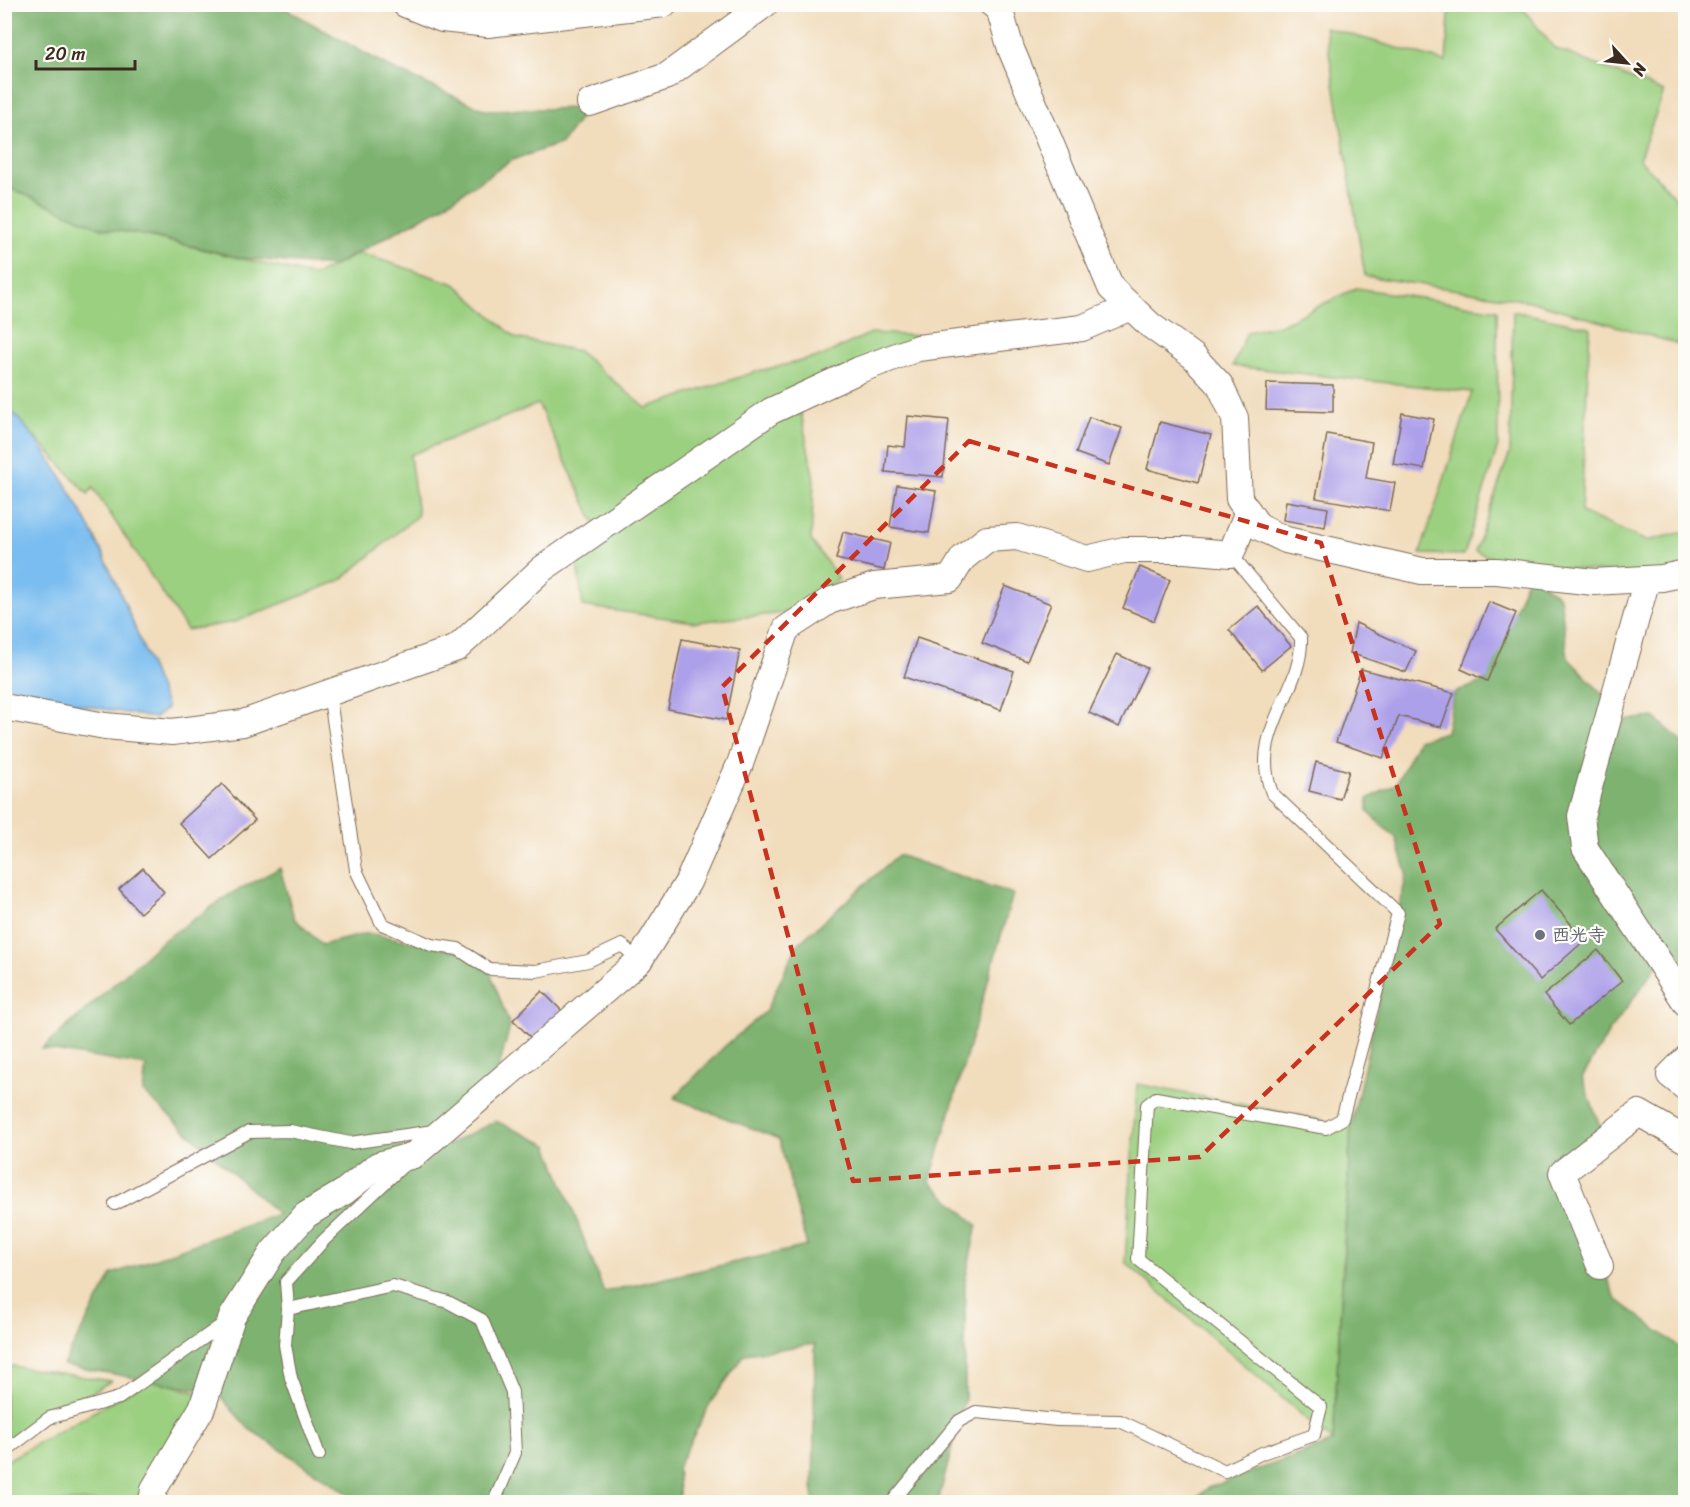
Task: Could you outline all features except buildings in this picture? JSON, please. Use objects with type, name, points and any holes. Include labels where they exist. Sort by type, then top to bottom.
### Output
[{"type":"street","points":[[405,4],[442,19],[488,24],[664,4]]},
{"type":"street","points":[[590,103],[667,76],[765,4]]},
{"type":"street","points":[[997,6],[1011,49],[1111,288],[1150,325],[1193,356],[1220,386],[1235,418],[1239,499],[1259,527],[1286,540],[1422,571],[1497,571],[1594,582],[1647,579],[1686,573]]},
{"type":"street","points":[[4,707],[105,726],[172,732],[243,723],[457,648],[542,569],[780,406],[859,370],[918,348],[1082,328],[1131,307]]},
{"type":"street","points":[[152,1503],[154,1490],[202,1408],[232,1317],[273,1252],[306,1215],[344,1192],[378,1166],[414,1155],[639,961],[693,871],[740,764],[786,629],[829,601],[874,586],[950,579],[963,558],[987,539],[1017,537],[1087,559],[1124,550],[1185,550],[1231,554],[1248,511]]},
{"type":"street","points":[[1647,579],[1581,816],[1585,848],[1686,1003]]},
{"type":"street","points":[[1686,1059],[1670,1075],[1686,1088]]},
{"type":"street","points":[[1600,1266],[1562,1173],[1639,1113],[1686,1140]]},
{"type":"lane","points":[[892,1503],[959,1422],[976,1412],[1057,1420],[1120,1421],[1226,1471],[1262,1453],[1314,1435],[1321,1407],[1138,1259],[1147,1105],[1156,1098],[1326,1128],[1342,1119],[1398,913],[1272,793],[1265,774],[1272,722],[1302,655],[1301,638],[1231,554]]},
{"type":"lane","points":[[329,693],[356,870],[382,924],[430,945],[458,949],[489,969],[536,971],[588,961],[622,945],[639,961]]},
{"type":"lane","points":[[116,1204],[249,1132],[290,1131],[350,1143],[444,1130]]},
{"type":"lane","points":[[319,1455],[291,1378],[285,1345],[288,1309],[286,1282],[324,1240],[414,1155]]},
{"type":"lane","points":[[288,1309],[393,1286],[448,1302],[482,1320],[512,1392],[515,1453],[494,1503]]},
{"type":"lane","points":[[4,1452],[49,1418],[119,1398],[232,1317]]},
{"type":"highlighted area","points":[[969,441],[1321,543],[1440,924],[1200,1157],[853,1181],[722,687]]},
{"type":"green space","points":[[5,5],[279,5],[391,68],[485,110],[587,108],[562,143],[512,160],[438,209],[333,266],[240,258],[155,237],[101,228],[5,186]]},
{"type":"green space","points":[[1454,5],[1520,5],[1554,48],[1664,92],[1639,159],[1679,201],[1686,241],[1685,346],[1530,301],[1365,276],[1325,27],[1446,62],[1449,15]]},
{"type":"green space","points":[[4,185],[126,231],[314,276],[360,253],[455,284],[516,338],[578,351],[646,408],[755,372],[822,356],[871,333],[937,337],[870,363],[598,530],[538,404],[410,455],[418,515],[341,580],[235,622],[187,630],[93,488],[88,494],[5,405]]},
{"type":"green space","points":[[1356,288],[1497,310],[1498,446],[1464,555],[1420,554],[1472,392],[1233,366],[1247,332],[1280,325]]},
{"type":"green space","points":[[1513,311],[1590,327],[1581,512],[1646,541],[1685,532],[1685,573],[1656,578],[1497,560],[1475,551],[1510,452]]},
{"type":"green space","points":[[798,398],[814,479],[811,540],[839,579],[785,613],[695,622],[583,606],[577,562],[677,476]]},
{"type":"green space","points":[[1529,574],[1560,597],[1568,658],[1612,704],[1617,721],[1654,717],[1685,744],[1685,1002],[1659,963],[1609,1032],[1582,1078],[1605,1139],[1562,1173],[1616,1299],[1685,1351],[1685,1502],[1192,1502],[1208,1488],[1333,1442],[1351,1126],[1407,873],[1396,838],[1368,812],[1368,799],[1396,784],[1418,740],[1446,732],[1454,693],[1487,680]]},
{"type":"green space","points":[[898,855],[1013,894],[930,1182],[977,1225],[965,1281],[965,1398],[938,1502],[813,1502],[815,1344],[745,1354],[711,1402],[677,1468],[680,1502],[361,1502],[249,1429],[217,1393],[63,1365],[112,1274],[278,1214],[143,1092],[146,1066],[42,1049],[162,941],[232,893],[280,868],[294,918],[322,945],[368,933],[484,956],[510,1026],[494,1087],[318,1208],[496,1121],[548,1145],[604,1292],[807,1246],[779,1139],[674,1098],[725,1046],[766,1011],[797,945]]},
{"type":"green space","points":[[1137,1084],[1351,1126],[1333,1442],[1125,1262]]},
{"type":"green space","points":[[5,1365],[111,1381],[5,1444]]},
{"type":"green space","points":[[152,1379],[206,1396],[154,1489],[118,1502],[5,1502],[4,1462]]},
{"type":"water","points":[[4,403],[32,435],[57,470],[100,547],[167,708],[154,718],[5,691]]},
{"type":"place","name":"西光寺","points":[[1540,935]]}]
